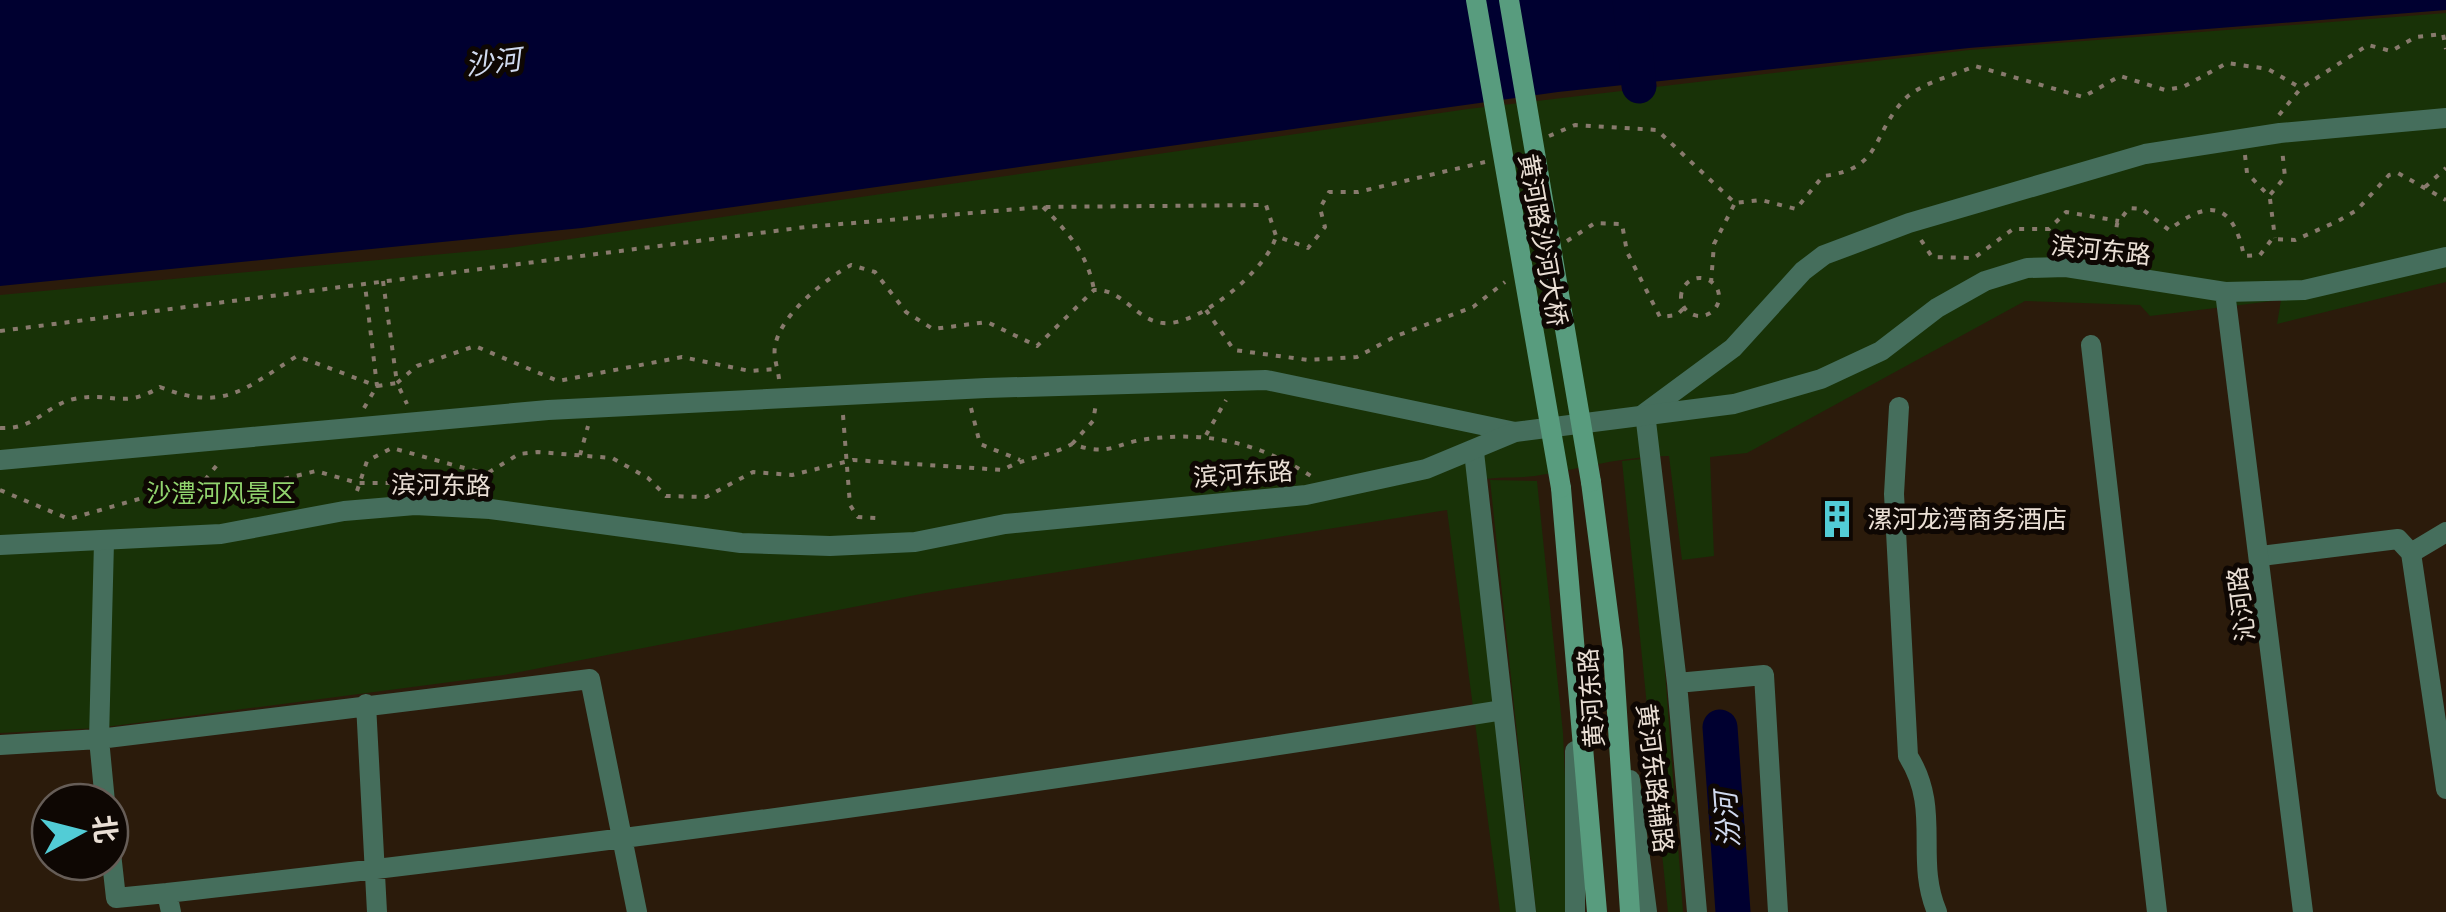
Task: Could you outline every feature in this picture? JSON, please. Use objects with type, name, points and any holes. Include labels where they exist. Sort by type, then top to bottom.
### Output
[{"type":"main road","name":"黄河路沙河大桥","points":[[1476,0],[1561,488]]},
{"type":"main road","name":"黄河路沙河大桥","points":[[1509,0],[1592,482]]},
{"type":"main road","name":"黄河东路","points":[[1592,482],[1613,651],[1630,912]]},
{"type":"main road","name":"黄河东路","points":[[1561,488],[1597,912]]},
{"type":"street","points":[[1697,912],[1677,682],[1645,413],[1733,348],[1804,271],[1824,256],[1909,223],[2144,154],[2280,133],[2446,118]]},
{"type":"street","name":"滨河东路","points":[[0,545],[221,534],[354,511],[416,505],[471,508],[742,543],[915,542],[1005,524],[1321,492],[1426,469],[1515,432],[1734,404],[1821,378],[1880,352],[1937,308],[1985,281],[2027,268],[2081,269],[2225,292],[2304,290],[2446,256]]},
{"type":"street","name":"沁河路","points":[[2225,292],[2303,912]]},
{"type":"street","points":[[2091,345],[2158,912]]},
{"type":"street","points":[[0,460],[594,408],[966,389],[1266,380],[1515,432]]},
{"type":"street","points":[[1899,408],[1894,494],[1908,756],[1920,776],[1928,805],[1927,881],[1937,912]]},
{"type":"street","points":[[1474,452],[1526,912]]},
{"type":"street","points":[[2411,553],[2446,532]]},
{"type":"street","points":[[2261,556],[2398,538],[2411,553],[2446,789]]},
{"type":"street","points":[[104,542],[99,739],[104,782]]},
{"type":"street","points":[[1575,650],[1576,912]]},
{"type":"street","name":"黄河东路辅路","points":[[1613,651],[1646,912]]},
{"type":"street","points":[[1677,682],[1764,676],[1778,912]]},
{"type":"street","points":[[0,745],[99,739],[590,679],[637,912]]},
{"type":"street","points":[[366,704],[377,912]]},
{"type":"street","points":[[114,882],[116,898],[169,903],[375,870],[624,841],[1012,788],[1503,710]]},
{"type":"path","points":[[2270,196],[2285,178],[2279,112],[2301,88],[2368,45],[2391,51],[2416,37],[2443,34],[2446,49]]},
{"type":"path","points":[[1539,140],[1575,125],[1657,130],[1735,203],[1760,200],[1796,209],[1823,176],[1851,173],[1878,148],[1905,98],[1975,66],[2083,98],[2120,76],[2165,90],[2183,87],[2227,64],[2268,69],[2301,88]]},
{"type":"path","points":[[2081,269],[2088,252],[2115,238],[2119,221],[2129,208],[2142,209],[2169,230],[2194,210],[2210,208],[2227,214],[2240,234],[2244,256],[2260,255],[2275,238],[2270,196],[2247,173],[2242,138]]},
{"type":"path","points":[[1276,236],[1308,248],[1325,227],[1320,208],[1329,192],[1358,192],[1466,170],[1502,155]]},
{"type":"path","points":[[2426,187],[2446,168]]},
{"type":"path","points":[[2275,238],[2295,240],[2358,210],[2388,175],[2398,173],[2446,200]]},
{"type":"path","points":[[1712,283],[1701,278],[1689,282],[1681,296],[1684,308],[1694,316],[1712,311],[1718,294],[1712,283],[1714,244],[1735,203]]},
{"type":"path","points":[[0,331],[806,228],[1042,206],[1266,205],[1276,236],[1272,253],[1196,318],[1166,324],[1152,320],[1112,290],[1094,290],[1037,346],[987,322],[933,329],[906,312],[875,272],[850,265],[828,277],[795,311],[774,345],[780,398]]},
{"type":"path","points":[[1042,206],[1065,229],[1089,264],[1094,290]]},
{"type":"path","points":[[1909,223],[1932,256],[1974,258],[2014,229],[2048,229],[2066,212],[2085,212],[2119,221]]},
{"type":"path","points":[[1565,243],[1596,224],[1622,224],[1627,252],[1660,317],[1677,314],[1684,308]]},
{"type":"path","points":[[383,281],[398,383],[409,424]]},
{"type":"path","points":[[364,428],[364,403],[376,386],[365,282]]},
{"type":"path","points":[[1206,310],[1234,350],[1308,360],[1357,356],[1473,306],[1505,282]]},
{"type":"path","points":[[0,428],[32,424],[70,399],[137,401],[160,387],[195,401],[221,399],[297,356],[376,386],[398,383],[418,366],[475,346],[558,381],[682,357],[750,372],[778,369]]},
{"type":"path","points":[[1206,435],[1236,381]]},
{"type":"path","points":[[966,389],[980,444],[1020,460],[1047,458],[1072,444],[1093,421],[1100,385]]},
{"type":"path","points":[[842,395],[843,461],[850,505],[858,517],[876,518],[876,544]]},
{"type":"path","points":[[580,455],[594,408]]},
{"type":"path","points":[[1072,444],[1100,453],[1142,440],[1206,435],[1310,474],[1321,492]]},
{"type":"path","points":[[354,511],[366,461],[392,448],[486,474]]},
{"type":"path","points":[[0,490],[69,519],[205,480],[235,491],[316,471],[358,483],[486,474],[519,454],[612,458],[648,478],[666,496],[706,497],[753,472],[792,475],[825,470],[843,461],[1003,470],[1020,460]]},
{"type":"green space","name":"沙澧河风景区","points":[[2446,13],[2446,282],[2277,324],[2281,300],[2150,316],[2140,305],[2025,301],[1747,453],[1710,457],[1714,556],[1682,560],[1669,456],[1472,482],[1520,912],[1500,912],[1447,510],[926,593],[504,675],[98,728],[0,733],[0,295],[508,248],[1468,109],[1969,50]]},
{"type":"green space","points":[[1641,459],[1663,645],[1683,912],[1668,912],[1622,461]]},
{"type":"green space","points":[[1490,480],[1537,481],[1563,733],[1571,912],[1536,912]]},
{"type":"water","name":"沙河","points":[[0,0],[2446,0],[2446,10],[1969,48],[1558,92],[582,228],[0,286]]},
{"type":"waterway","name":"汾河","points":[[1630,0],[1639,86]]},
{"type":"waterway","name":"汾河","points":[[1720,727],[1733,912]]},
{"type":"place","name":"漯河龙湾商务酒店","points":[[1837,519]]}]
